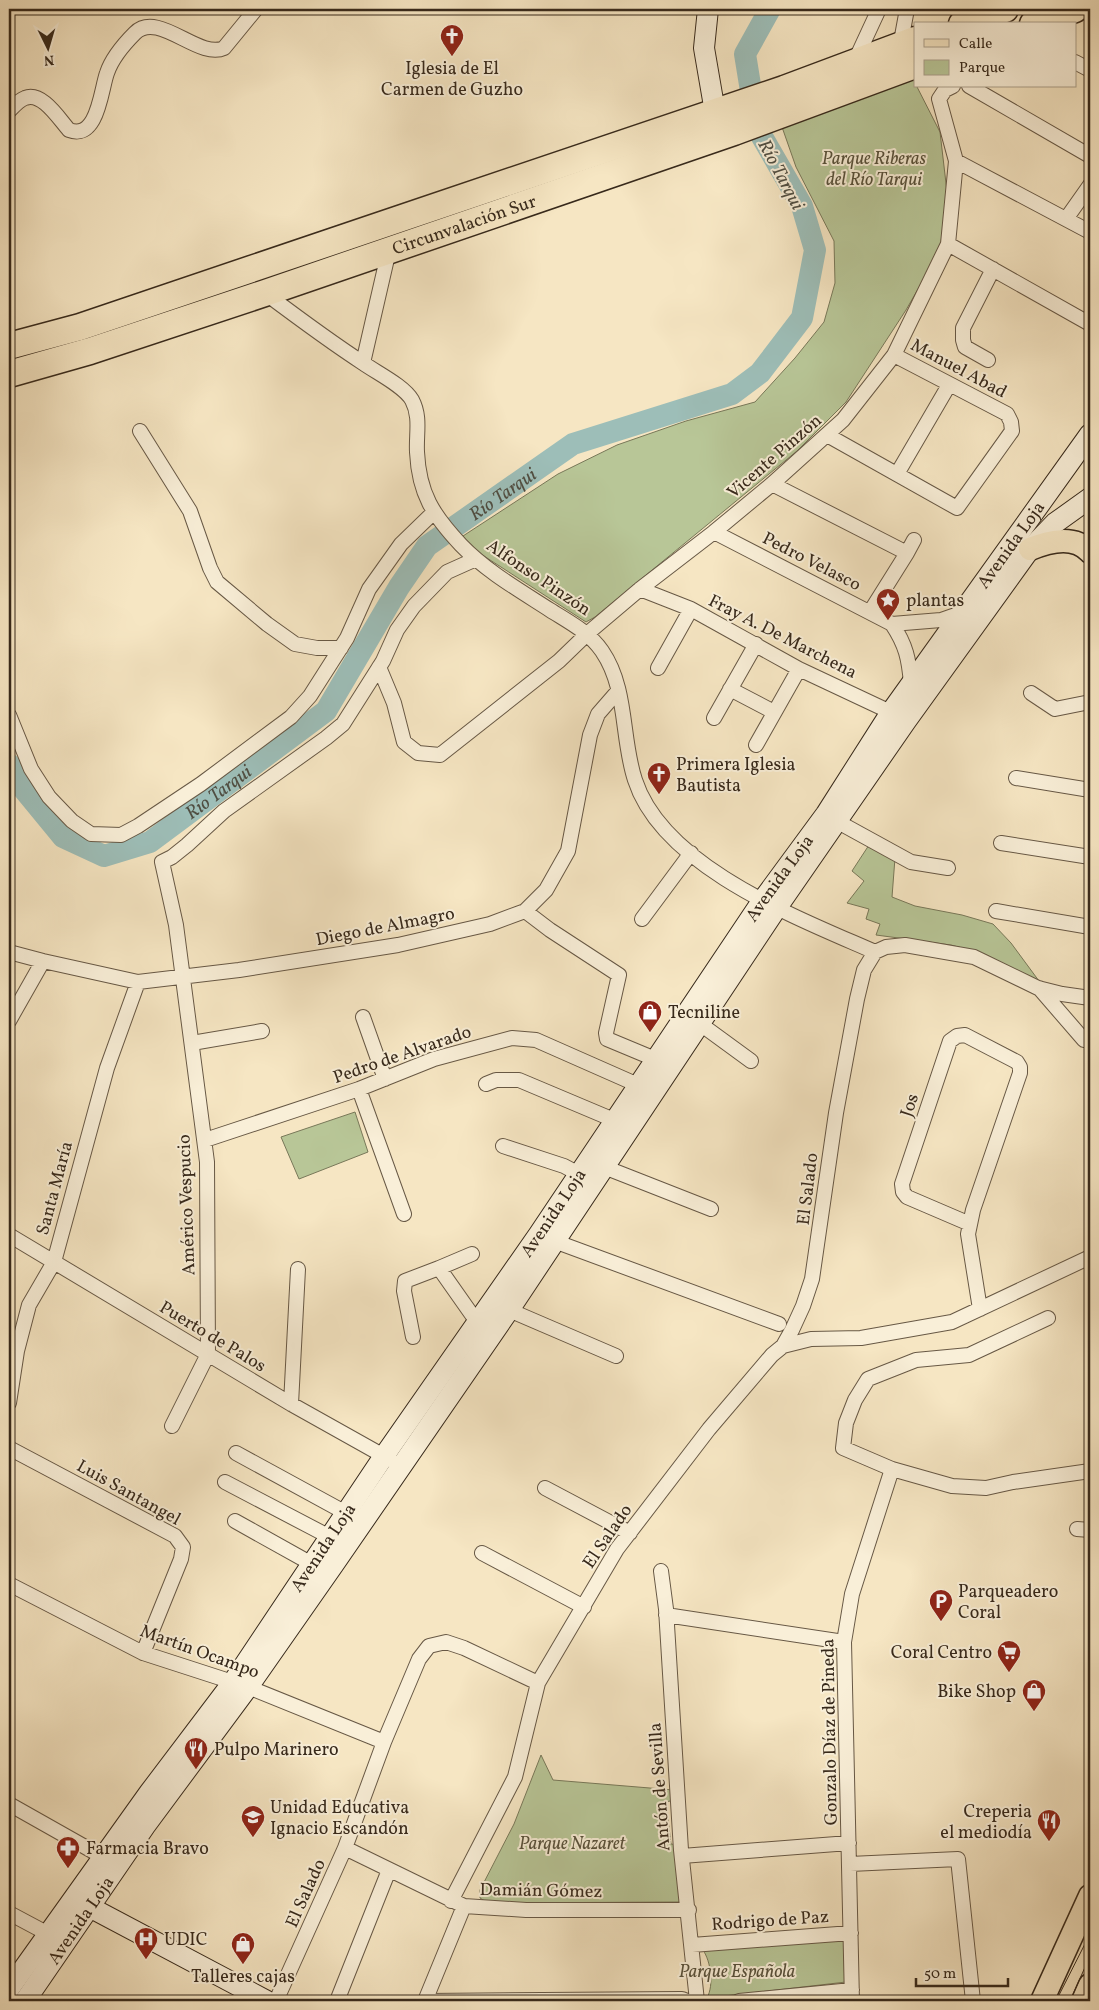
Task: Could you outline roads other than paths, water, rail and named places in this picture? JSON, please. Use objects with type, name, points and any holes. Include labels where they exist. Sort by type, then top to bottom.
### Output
[{"type":"highway","points":[[968,22],[1005,9]]},
{"type":"highway","points":[[1038,22],[1075,9]]},
{"type":"highway","name":"Circunvalación Sur","points":[[789,98],[854,64],[908,55]]},
{"type":"highway","name":"Circunvalación Sur","points":[[9,346],[80,327],[789,98],[908,55]]},
{"type":"highway","name":"Circunvalación Sur","points":[[9,374],[90,351],[388,250],[725,118]]},
{"type":"main road","points":[[708,9],[704,48],[725,118]]},
{"type":"main road","name":"Avenida Loja","points":[[899,716],[911,684],[1090,434]]},
{"type":"main road","name":"Avenida Loja","points":[[27,2001],[65,1943],[82,1903],[111,1862],[145,1826],[392,1461],[477,1322],[539,1234],[655,1059],[831,818],[899,716],[1030,549],[1055,523],[1090,498]]},
{"type":"main road","points":[[1030,549],[1047,542],[1058,541],[1075,543],[1090,552]]},
{"type":"main road","name":"Avenida Loja","points":[[240,1684],[312,1564],[346,1513],[392,1461],[509,1310],[699,1023],[769,905]]},
{"type":"main road","points":[[1042,2001],[1090,1896]]},
{"type":"main road","points":[[82,1903],[268,2001]]},
{"type":"main road","name":"Avenida Loja","points":[[9,1989],[47,1934],[82,1903]]},
{"type":"main road","points":[[1083,2001],[1090,1985]]},
{"type":"street","points":[[9,111],[22,99],[33,97],[41,100],[69,130],[82,130],[90,124],[95,116],[100,104],[107,73],[117,54],[137,31],[143,27],[156,27],[209,50],[220,50],[224,48],[256,9]]},
{"type":"street","points":[[854,64],[879,9]]},
{"type":"street","points":[[907,9],[908,55]]},
{"type":"street","points":[[1076,63],[1090,70]]},
{"type":"street","name":"Vicente Pinzón","points":[[379,667],[394,703],[404,742],[418,753],[440,755],[559,661],[640,589],[772,484],[843,420],[894,355],[948,244],[956,161],[939,99],[945,90],[949,88]]},
{"type":"street","points":[[972,88],[1090,156]]},
{"type":"street","points":[[956,161],[1090,232]]},
{"type":"street","points":[[1066,219],[1090,185]]},
{"type":"street","points":[[948,244],[1090,324]]},
{"type":"street","points":[[363,363],[388,250]]},
{"type":"street","points":[[988,360],[965,347],[963,328],[993,269]]},
{"type":"street","name":"Alfonso Pinzón","points":[[265,293],[363,363],[389,379],[411,398],[418,413],[417,451],[420,482],[427,502],[443,524],[476,559],[516,588],[588,634],[606,656],[618,691],[632,770],[642,797],[666,831],[716,872],[769,905],[874,952]]},
{"type":"street","name":"Manuel Abad","points":[[894,355],[1007,414],[1011,422],[1012,432],[957,508],[896,474]]},
{"type":"street","points":[[827,435],[896,474],[949,385]]},
{"type":"street","points":[[140,431],[190,511],[210,568],[217,582],[267,624],[295,644],[317,648],[341,648]]},
{"type":"street","points":[[772,484],[907,553]]},
{"type":"street","points":[[9,715],[31,769],[50,797],[72,821],[91,834],[121,835],[138,826],[201,784],[291,717],[310,696],[341,648],[370,589],[401,544],[434,512]]},
{"type":"street","name":"Pedro Velasco","points":[[714,532],[892,624]]},
{"type":"street","points":[[870,612],[914,540]]},
{"type":"street","points":[[379,667],[397,630],[414,606],[447,572],[476,559]]},
{"type":"street","name":"Fray A. De Marchena","points":[[640,589],[691,609],[799,668],[899,716]]},
{"type":"street","points":[[658,668],[691,609]]},
{"type":"street","points":[[911,684],[910,663],[904,643],[892,624],[941,620],[961,613]]},
{"type":"street","points":[[714,718],[756,644]]},
{"type":"street","name":"Américo Vespucio","points":[[172,1426],[208,1354],[205,1140],[176,925],[162,862],[172,857],[224,811],[343,724],[379,667]]},
{"type":"street","points":[[756,745],[799,668]]},
{"type":"street","points":[[730,689],[774,712]]},
{"type":"street","name":"Diego de Almagro","points":[[9,952],[138,982],[239,970],[398,945],[490,924],[525,911],[546,890],[568,851],[590,735],[598,714],[618,691]]},
{"type":"street","points":[[1031,693],[1055,709],[1090,702]]},
{"type":"street","points":[[1016,778],[1090,790]]},
{"type":"street","points":[[831,818],[911,862],[948,868]]},
{"type":"street","points":[[1001,843],[1090,857]]},
{"type":"street","points":[[642,919],[691,853]]},
{"type":"street","points":[[525,911],[550,930],[619,975],[606,1033],[607,1039],[655,1059]]},
{"type":"street","points":[[996,911],[1090,927]]},
{"type":"street","points":[[874,952],[886,947],[905,945],[968,956],[989,963],[1038,988],[1090,998]]},
{"type":"street","name":"El Salado","points":[[276,2001],[345,1848],[384,1742],[419,1659],[429,1646],[446,1642],[464,1648],[538,1683],[617,1549],[709,1429],[772,1355],[783,1346],[798,1318],[812,1280],[836,1113],[857,999],[864,970],[874,952]]},
{"type":"street","points":[[9,1021],[43,961]]},
{"type":"street","name":"Santa María","points":[[9,1403],[13,1350],[29,1305],[54,1262],[107,1068],[138,982]]},
{"type":"street","points":[[1038,988],[1084,1040]]},
{"type":"street","points":[[363,1017],[385,1079]]},
{"type":"street","points":[[699,1023],[751,1061]]},
{"type":"street","points":[[192,1042],[262,1031]]},
{"type":"street","name":"Jos","points":[[966,1035],[1017,1062],[1020,1067],[1020,1073],[973,1210],[970,1224],[907,1197],[903,1192],[902,1184],[950,1040],[957,1036],[966,1035]]},
{"type":"street","name":"Pedro de Alvarado","points":[[205,1140],[359,1089],[434,1059],[512,1038],[536,1040],[638,1085]]},
{"type":"street","points":[[486,1084],[496,1080],[519,1080],[614,1120]]},
{"type":"street","points":[[359,1089],[404,1214]]},
{"type":"street","points":[[503,1146],[564,1166],[579,1174]]},
{"type":"street","points":[[604,1167],[711,1209]]},
{"type":"street","points":[[970,1224],[968,1234],[980,1308]]},
{"type":"street","name":"Puerto de Palos","points":[[9,1235],[291,1404],[392,1461]]},
{"type":"street","points":[[554,1240],[779,1324]]},
{"type":"street","points":[[413,1337],[404,1290],[405,1281],[472,1254]]},
{"type":"street","points":[[783,1346],[792,1342],[811,1339],[862,1338],[952,1322],[1090,1257]]},
{"type":"street","points":[[439,1268],[477,1322]]},
{"type":"street","points":[[291,1404],[298,1269]]},
{"type":"street","points":[[509,1310],[616,1356]]},
{"type":"street","points":[[1048,1318],[969,1355],[916,1360],[868,1378],[855,1400],[849,1415],[843,1448],[892,1469],[952,1486],[986,1488],[1090,1471]]},
{"type":"street","name":"Luis Santangel","points":[[9,1448],[175,1536],[183,1547],[181,1559],[143,1653]]},
{"type":"street","points":[[236,1453],[346,1513]]},
{"type":"street","name":"Gonzalo Díaz de Pineda","points":[[852,1996],[844,1642],[852,1594],[892,1469]]},
{"type":"street","points":[[226,1482],[330,1538]]},
{"type":"street","points":[[545,1488],[630,1534]]},
{"type":"street","points":[[235,1521],[312,1564]]},
{"type":"street","points":[[482,1553],[584,1607]]},
{"type":"street","name":"Antón de Sevilla","points":[[661,1571],[666,1615],[682,1856],[697,2001]]},
{"type":"street","name":"Martín Ocampo","points":[[9,1584],[143,1653],[240,1684],[384,1742]]},
{"type":"street","points":[[666,1615],[844,1642]]},
{"type":"street","points":[[451,1901],[515,1777],[538,1683]]},
{"type":"street","points":[[9,1804],[111,1862]]},
{"type":"street","points":[[682,1856],[849,1843]]},
{"type":"street","name":"Damián Gómez","points":[[345,1848],[464,1906],[526,1910],[689,1910]]},
{"type":"street","points":[[850,1864],[958,1859],[973,2001]]},
{"type":"street","points":[[336,2001],[389,1870]]},
{"type":"street","points":[[464,1906],[425,2001],[682,1999],[687,2001]]},
{"type":"street","points":[[9,1913],[65,1943]]},
{"type":"street","name":"Rodrigo de Paz","points":[[692,1945],[851,1933]]},
{"type":"street","points":[[740,2001],[852,1996]]},
{"type":"waterway","name":"Río Tarqui","points":[[9,764],[17,781],[63,837],[104,856],[150,842],[326,711],[399,587],[427,546],[573,444],[732,394],[760,373],[802,318],[815,250],[802,206],[757,128],[745,54],[770,9]]},
{"type":"tram line","points":[[1056,2001],[1090,1934]]},
{"type":"tram line","points":[[1070,2001],[1090,1956]]},
{"type":"place","name":"Iglesia de El Carmen de Guzho","points":[[452,57]]},
{"type":"place","name":"plantas","points":[[888,621]]},
{"type":"place","name":"Primera Iglesia Bautista","points":[[659,795]]},
{"type":"place","name":"Tecniline","points":[[650,1033]]},
{"type":"place","name":"Parqueadero Coral","points":[[941,1622]]},
{"type":"place","name":"Coral Centro","points":[[1009,1673]]},
{"type":"place","name":"Bike Shop","points":[[1034,1712]]},
{"type":"place","name":"Pulpo Marinero","points":[[196,1770]]},
{"type":"place","name":"Unidad Educativa Ignacio Escandón","points":[[253,1838]]},
{"type":"place","name":"Creperia el mediodía","points":[[1049,1842]]},
{"type":"place","name":"Farmacia Bravo","points":[[68,1869]]},
{"type":"place","name":"UDIC","points":[[146,1960]]},
{"type":"place","name":"Talleres cajas","points":[[243,1965]]},
{"type":"park label","name":"Parque Riberas del Río Tarqui","points":[[874,168]]},
{"type":"park label","name":"Parque Nazaret","points":[[572,1843]]},
{"type":"park label","name":"Parque Española","points":[[737,1971]]}]
